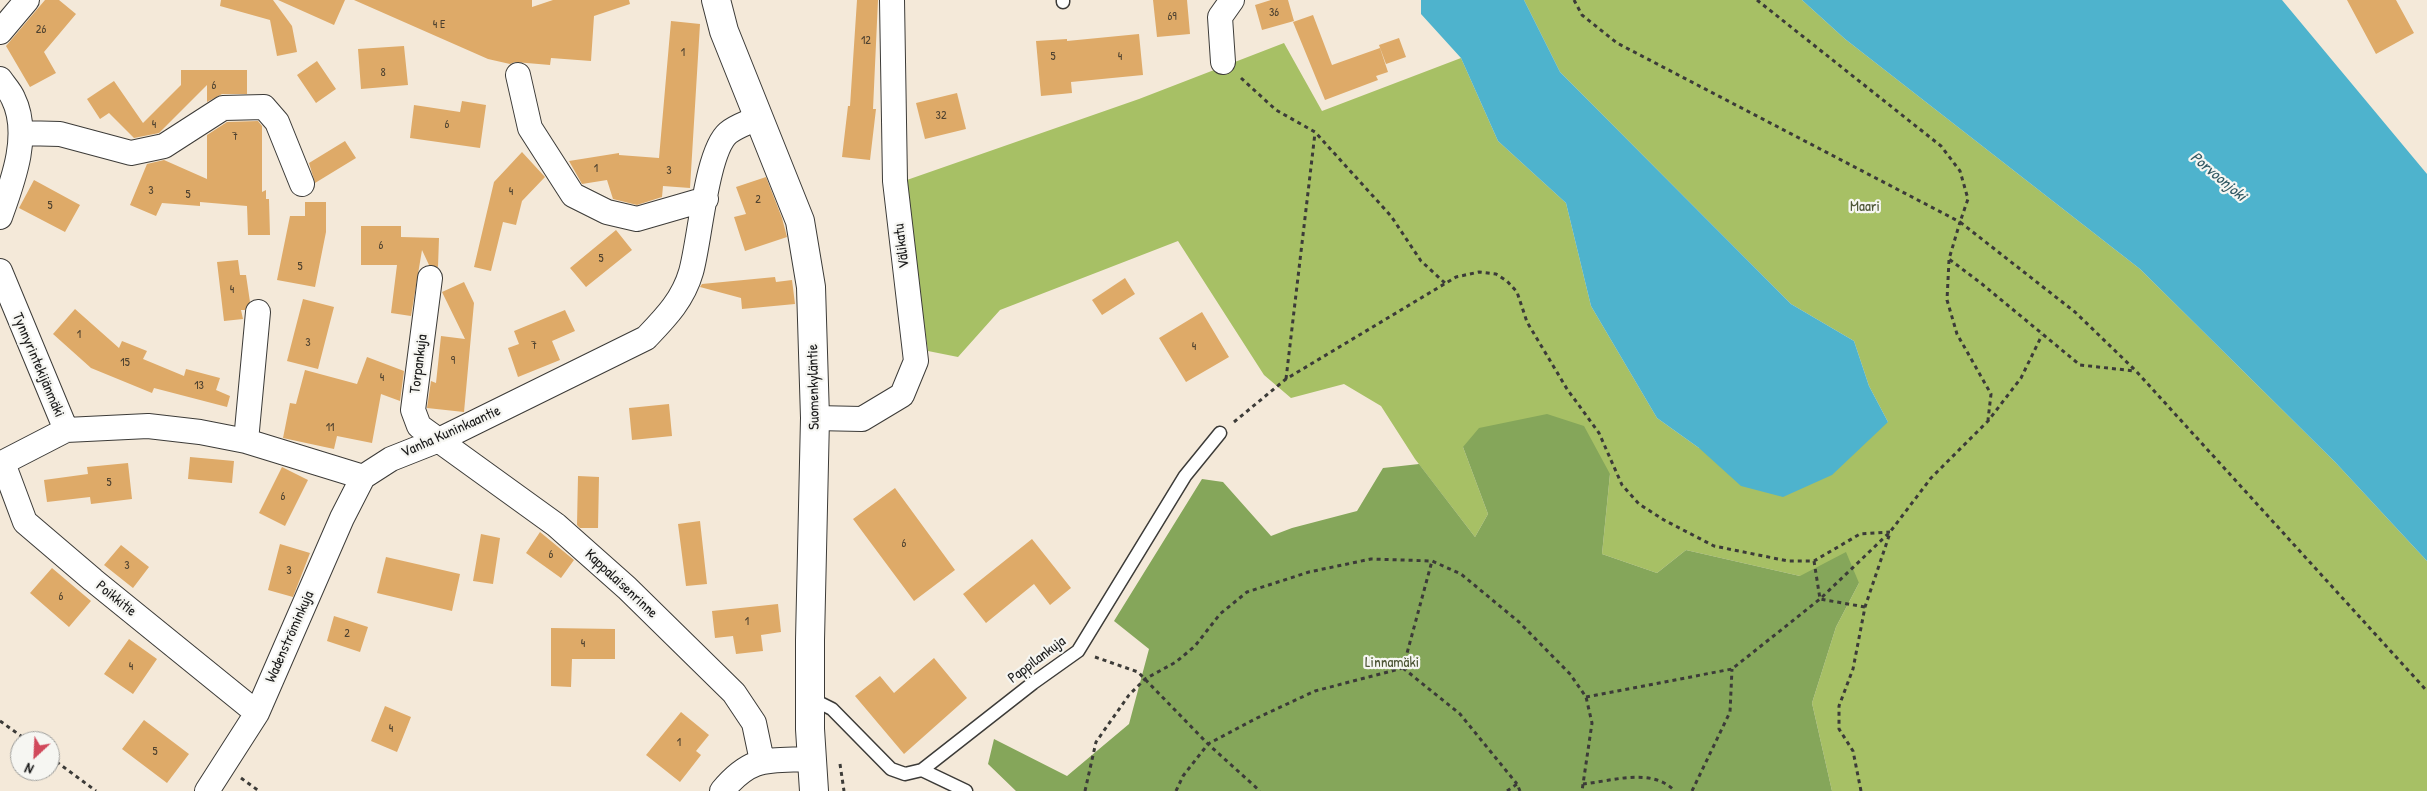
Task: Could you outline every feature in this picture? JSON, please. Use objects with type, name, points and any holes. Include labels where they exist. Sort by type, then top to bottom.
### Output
[{"type":"street","points":[[0,32],[27,0]]},
{"type":"street","name":"Suomenkyläntie","points":[[716,0],[724,30],[800,221],[811,287],[815,418],[810,698],[811,759],[814,791]]},
{"type":"street","name":"Välikatu","points":[[815,418],[862,419],[902,395],[916,361],[895,181],[892,0]]},
{"type":"street","points":[[1223,62],[1220,17],[1232,0]]},
{"type":"street","points":[[518,75],[530,128],[573,195],[607,212],[637,219],[706,199]]},
{"type":"street","points":[[0,79],[13,97],[21,122],[21,133],[8,194],[0,217]]},
{"type":"street","points":[[21,133],[60,134],[131,153],[164,146],[223,108],[264,107],[277,122],[302,184]]},
{"type":"street","name":"Vanha Kuninkaantie","points":[[363,477],[391,459],[439,440],[646,338],[672,311],[681,297],[691,274],[717,151],[728,133],[759,117]]},
{"type":"street","name":"Tynnyrintekijänmäki","points":[[0,271],[66,430]]},
{"type":"street","name":"Torpankuja","points":[[430,278],[413,410],[419,426],[439,440]]},
{"type":"street","points":[[246,441],[258,312]]},
{"type":"street","points":[[2,463],[66,430],[148,426],[200,432],[246,441],[363,477]]},
{"type":"street","name":"Kappalaisenrinne","points":[[439,440],[556,525],[627,588],[734,693],[754,723],[762,761]]},
{"type":"street","name":"Poikkitie","points":[[2,463],[25,522],[93,580],[257,713]]},
{"type":"street","name":"Wadenströminkuja","points":[[207,791],[257,713],[342,518],[363,477]]},
{"type":"street","points":[[722,791],[736,774],[748,766],[762,761],[811,759]]},
{"type":"lane","name":"Pappilankuja","points":[[922,770],[1033,683],[1078,652],[1185,476],[1220,433]]},
{"type":"lane","points":[[810,698],[832,709],[891,768],[905,774],[922,770],[966,791]]},
{"type":"path","points":[[1574,0],[1582,15],[1617,43],[1960,222],[2075,312],[2136,371],[2427,691]]},
{"type":"path","points":[[1757,0],[1941,146],[1960,171],[1968,200],[1949,259],[1947,300],[1958,334],[1991,394],[1988,421]]},
{"type":"path","points":[[1223,62],[1276,110],[1315,132],[1392,216],[1422,261],[1446,284]]},
{"type":"path","points":[[1286,379],[1315,132]]},
{"type":"path","points":[[1949,259],[2080,365],[2136,371]]},
{"type":"path","points":[[1220,433],[1286,379],[1456,277],[1479,272],[1496,274],[1507,281],[1517,292],[1527,322],[1567,390],[1599,433],[1622,485],[1639,504],[1664,520],[1714,546],[1788,561],[1814,561],[1860,534],[1890,532]]},
{"type":"path","points":[[1586,697],[1732,669],[1820,599],[1890,532],[1931,478],[1988,421],[2021,378],[2042,335]]},
{"type":"path","points":[[1861,791],[1853,751],[1839,729],[1839,706],[1853,669],[1866,607],[1890,532]]},
{"type":"path","points":[[1085,791],[1096,742],[1129,695],[1144,679],[1176,662],[1196,646],[1220,614],[1247,592],[1309,572],[1371,559],[1432,561],[1461,574],[1519,622],[1570,674],[1586,697],[1592,723],[1582,791]]},
{"type":"path","points":[[1403,668],[1432,561]]},
{"type":"path","points":[[1814,561],[1820,599]]},
{"type":"path","points":[[1820,599],[1866,607]]},
{"type":"path","points":[[1078,652],[1138,672],[1208,744],[1260,791]]},
{"type":"path","points":[[1176,791],[1183,776],[1208,744],[1257,718],[1315,691],[1403,668]]},
{"type":"path","points":[[1403,668],[1460,714],[1517,784],[1520,791]]},
{"type":"path","points":[[1692,791],[1730,712],[1732,669]]},
{"type":"path","points":[[0,721],[14,731]]},
{"type":"path","points":[[60,764],[96,791]]},
{"type":"path","points":[[1583,784],[1647,776],[1663,781],[1675,791]]},
{"type":"path","points":[[1507,791],[1517,784]]},
{"type":"green space","name":"Maari","points":[[1524,0],[1802,0],[1845,39],[2140,269],[2335,462],[2427,561],[2427,791],[1832,791],[1812,703],[1836,627],[1859,583],[1800,576],[1686,550],[1657,573],[1602,554],[1610,474],[1463,447],[1488,514],[1475,537],[1415,459],[1381,406],[1344,384],[1291,398],[1264,375],[1178,241],[1000,310],[958,357],[928,351],[904,181],[1139,99],[1284,43],[1322,111],[1461,58],[1498,141],[1566,203],[1591,306],[1657,418],[1699,448],[1888,422],[1869,386],[1854,341],[1791,304],[1560,72]]},
{"type":"green space","name":"Linnamäki","points":[[1547,414],[1584,426],[1610,474],[1602,554],[1657,573],[1686,550],[1800,576],[1846,552],[1859,583],[1836,627],[1812,703],[1832,791],[1016,791],[988,764],[994,739],[1067,776],[1129,724],[1149,649],[1114,621],[1202,479],[1223,482],[1271,536],[1292,528],[1357,511],[1383,468],[1419,464],[1475,537],[1488,514],[1463,447],[1479,428]]},
{"type":"water","points":[[1421,0],[1524,0],[1560,72],[1791,304],[1854,341],[1869,386],[1888,422],[1832,475],[1783,497],[1741,486],[1699,448],[1657,418],[1591,306],[1566,203],[1498,141],[1461,58],[1421,14]]},
{"type":"water","name":"Porvoonjoki","points":[[1802,0],[2282,0],[2427,174],[2427,561],[2335,462],[2140,269],[1845,39]]},
{"type":"building","points":[[45,0],[59,0],[76,14],[44,52],[56,73],[30,87],[6,46]]},
{"type":"building","points":[[221,0],[273,0],[292,26],[297,52],[277,56],[270,20],[220,6]]},
{"type":"building","points":[[278,0],[345,0],[334,25]]},
{"type":"building","points":[[354,0],[532,0],[532,7],[553,0],[629,0],[630,4],[594,16],[591,61],[551,58],[550,65],[515,62],[510,64],[488,59]]},
{"type":"building","points":[[857,0],[878,0],[873,109],[876,109],[870,160],[842,157],[848,106],[850,106]]},
{"type":"building","points":[[1153,0],[1187,0],[1190,34],[1157,37]]},
{"type":"building","points":[[1271,0],[1288,0],[1294,21],[1262,30],[1255,5]]},
{"type":"building","points":[[2347,0],[2396,0],[2414,33],[2376,54]]},
{"type":"building","points":[[1313,15],[1332,65],[1380,48],[1388,72],[1376,76],[1378,80],[1325,100],[1293,22]]},
{"type":"building","points":[[671,21],[700,24],[690,188],[663,186],[662,197],[637,205],[613,199],[607,180],[582,184],[569,161],[619,153],[619,155],[659,158]]},
{"type":"building","points":[[1139,34],[1143,75],[1071,82],[1072,93],[1041,96],[1036,41],[1067,39],[1067,41]]},
{"type":"building","points":[[1399,38],[1406,57],[1386,64],[1379,45]]},
{"type":"building","points":[[404,46],[408,85],[361,89],[358,49]]},
{"type":"building","points":[[317,61],[336,89],[316,103],[297,75]]},
{"type":"building","points":[[181,70],[247,70],[247,94],[222,94],[207,102],[207,85],[159,133],[134,138],[109,113],[100,119],[87,99],[114,81],[143,123],[181,85]]},
{"type":"building","points":[[957,93],[966,129],[925,139],[916,103]]},
{"type":"building","points":[[462,101],[486,105],[480,148],[410,138],[414,105],[460,112]]},
{"type":"building","points":[[258,121],[262,126],[262,192],[266,190],[266,199],[269,199],[270,235],[248,235],[247,206],[200,202],[200,206],[162,203],[156,216],[130,205],[147,164],[164,160],[207,179],[207,135],[227,122]]},
{"type":"building","points":[[345,141],[356,158],[315,183],[309,163]]},
{"type":"building","points":[[522,152],[545,177],[522,201],[516,225],[503,222],[491,271],[474,267],[494,182]]},
{"type":"building","points":[[766,177],[782,218],[787,237],[745,251],[734,217],[746,214],[736,187]]},
{"type":"building","points":[[34,180],[80,205],[65,232],[19,208]]},
{"type":"building","points":[[305,202],[326,202],[326,232],[315,287],[277,280],[290,216],[305,216]]},
{"type":"building","points":[[361,226],[401,226],[401,237],[439,238],[438,267],[429,265],[422,250],[411,316],[391,313],[397,265],[361,265]]},
{"type":"building","points":[[616,230],[632,250],[586,287],[570,268]]},
{"type":"building","points":[[238,260],[240,275],[246,275],[250,302],[245,310],[241,310],[243,319],[224,321],[217,262]]},
{"type":"building","points":[[775,277],[776,282],[792,280],[795,304],[742,309],[741,298],[700,287],[702,284]]},
{"type":"building","points":[[1125,278],[1135,294],[1102,315],[1092,300]]},
{"type":"building","points":[[464,282],[474,303],[464,412],[427,408],[431,381],[436,383],[441,336],[465,339],[442,292]]},
{"type":"building","points":[[303,299],[334,307],[318,369],[287,361]]},
{"type":"building","points":[[75,309],[119,348],[122,341],[147,351],[143,359],[184,376],[186,369],[220,378],[216,390],[230,396],[227,407],[154,388],[152,393],[91,368],[53,334]]},
{"type":"building","points":[[565,310],[575,331],[552,341],[560,360],[518,377],[508,348],[519,344],[514,331]]},
{"type":"building","points":[[1202,312],[1229,357],[1186,382],[1159,338]]},
{"type":"building","points":[[367,357],[404,371],[400,401],[381,394],[372,443],[337,436],[334,449],[283,438],[290,403],[296,404],[305,370],[357,384]]},
{"type":"building","points":[[669,404],[672,436],[632,440],[629,408]]},
{"type":"building","points":[[190,457],[234,461],[232,483],[188,479]]},
{"type":"building","points":[[128,463],[132,499],[91,504],[90,497],[47,502],[44,480],[88,474],[87,467]]},
{"type":"building","points":[[282,467],[308,480],[285,526],[259,513]]},
{"type":"building","points":[[578,476],[599,477],[598,528],[580,528],[577,525]]},
{"type":"building","points":[[895,488],[955,570],[914,601],[853,519]]},
{"type":"building","points":[[700,521],[707,584],[686,586],[678,524]]},
{"type":"building","points":[[540,532],[574,560],[561,578],[526,553]]},
{"type":"building","points":[[481,534],[500,538],[493,584],[473,581]]},
{"type":"building","points":[[1032,539],[1071,588],[1050,605],[1034,584],[986,623],[963,594]]},
{"type":"building","points":[[280,544],[310,553],[293,597],[268,590]]},
{"type":"building","points":[[121,545],[149,567],[133,588],[104,565]]},
{"type":"building","points":[[386,557],[460,574],[452,611],[377,593]]},
{"type":"building","points":[[52,568],[91,601],[69,627],[30,593]]},
{"type":"building","points":[[778,604],[781,632],[761,635],[763,651],[736,654],[733,636],[715,638],[712,611]]},
{"type":"building","points":[[334,616],[368,627],[360,652],[327,641]]},
{"type":"building","points":[[551,628],[615,629],[615,659],[572,659],[571,687],[551,686]]},
{"type":"building","points":[[129,639],[157,659],[133,694],[104,674]]},
{"type":"building","points":[[934,658],[967,698],[904,754],[855,696],[880,676],[894,693]]},
{"type":"building","points":[[385,706],[411,717],[397,752],[371,741]]},
{"type":"building","points":[[681,712],[709,735],[696,751],[701,755],[680,782],[646,755]]},
{"type":"building","points":[[144,720],[189,754],[167,783],[122,749]]}]
